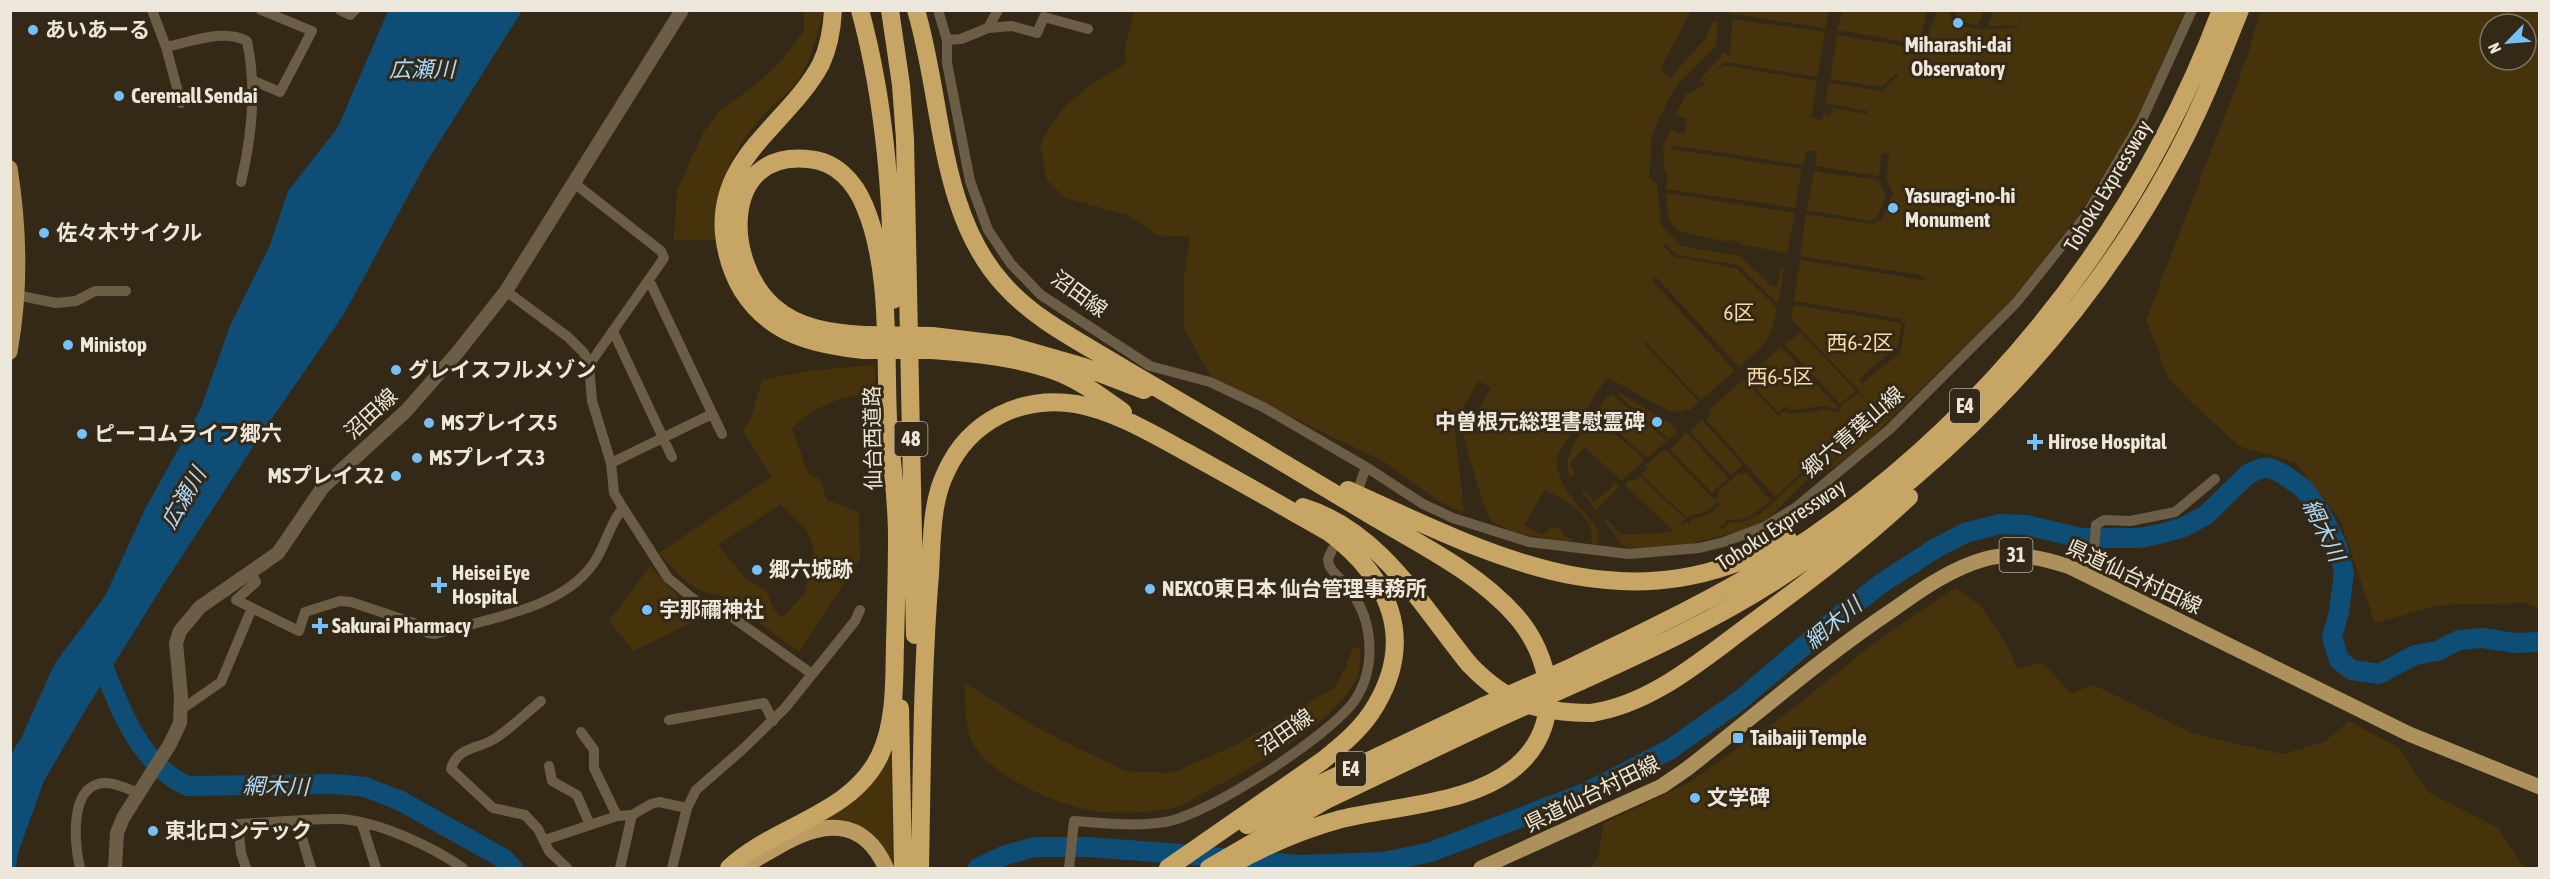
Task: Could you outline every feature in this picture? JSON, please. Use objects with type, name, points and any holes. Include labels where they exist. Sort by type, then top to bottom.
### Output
[{"type":"highway","points":[[833,10],[828,44],[814,75],[743,159],[728,192],[724,226],[730,263],[737,282],[761,314],[791,335],[808,341],[1008,345],[1084,367],[1185,406]]},
{"type":"highway","name":"仙台西道路","points":[[860,10],[878,88],[887,160],[893,264],[903,868]]},
{"type":"highway","name":"仙台西道路","points":[[890,10],[906,139],[920,868]]},
{"type":"highway","points":[[916,10],[933,75],[958,204],[978,248],[1004,286],[1043,318],[1185,406],[1281,460],[1453,564],[1482,584],[1501,601],[1531,636],[1542,659],[1548,685],[1549,705],[1536,744],[1519,764],[1497,780],[1456,796],[1337,820],[1269,846],[1226,868]]},
{"type":"highway","name":"Tohoku Expressway","points":[[1576,674],[1767,566],[1820,530],[1909,459],[1946,425],[2025,344],[2061,300],[2133,195],[2184,100],[2222,10]]},
{"type":"highway","name":"Tohoku Expressway","points":[[1180,868],[1215,840],[1318,785],[1728,608],[1803,562],[1863,520],[1911,481],[2001,396],[2074,310],[2141,215],[2170,166],[2196,115],[2240,10]]},
{"type":"highway","points":[[729,868],[753,850],[843,797],[865,777],[881,753],[890,723],[894,675],[897,534],[882,288],[870,219],[857,191],[839,170],[812,159],[798,158],[771,165],[750,182],[739,211],[737,228],[739,247],[752,279],[774,307],[789,318],[864,342]]},
{"type":"highway","points":[[932,343],[1056,371],[1092,391],[1164,440]]},
{"type":"highway","points":[[1281,460],[1460,540],[1531,566],[1597,581],[1669,580],[1702,574],[1736,564],[1766,551],[1799,532],[1865,485],[1941,419],[1982,378],[2025,344]]},
{"type":"highway","points":[[1261,494],[1327,517],[1368,544],[1406,581],[1469,664],[1498,691],[1515,701],[1551,712],[1591,713],[1620,708],[1655,690],[1696,664],[1840,557],[1910,496],[2001,396]]},
{"type":"highway","points":[[920,868],[922,706],[929,582],[938,496],[944,474],[951,460],[969,437],[993,418],[1022,406],[1039,403],[1075,404],[1093,408],[1164,440],[1330,533],[1348,547],[1378,581],[1388,602],[1393,625],[1392,669],[1376,707],[1344,743],[1215,840],[1168,868]]},
{"type":"highway","name":"Tohoku Expressway","points":[[1209,868],[1328,799],[1488,713]]},
{"type":"highway","points":[[744,868],[797,836],[819,828],[831,827],[848,830],[865,839],[875,848],[886,868]]},
{"type":"main road","points":[[10,168],[19,243],[10,352]]},
{"type":"main road","name":"県道仙台村田線","points":[[1481,868],[1662,786],[1704,756],[1841,645],[1918,592],[1966,565],[2004,555],[2046,559],[2092,577],[2409,734],[2540,787]]},
{"type":"street","points":[[252,80],[280,92],[312,31],[261,10]]},
{"type":"street","points":[[340,10],[351,15],[356,10]]},
{"type":"street","name":"沼田線","points":[[116,868],[117,833],[123,818],[170,744],[180,723],[182,709],[176,643],[180,630],[200,607],[251,574],[278,553],[323,487],[406,411],[506,291],[682,10]]},
{"type":"street","name":"沼田線","points":[[938,10],[947,40],[946,63],[968,170],[988,230],[1011,264],[1041,295],[1150,366],[1210,382],[1263,407],[1366,467]]},
{"type":"street","points":[[988,28],[998,10]]},
{"type":"street","name":"郷六青葉山線","points":[[1366,467],[1423,504],[1453,518],[1529,542],[1629,554],[1654,553],[1707,546],[1764,527],[1795,508],[1890,429],[2016,303],[2087,214],[2110,177],[2160,85],[2192,10]]},
{"type":"street","points":[[156,11],[181,103]]},
{"type":"street","points":[[947,40],[961,39],[988,28],[1012,26],[1037,33],[1044,17],[1088,29]]},
{"type":"street","points":[[166,47],[225,34],[238,36],[247,41],[252,80],[249,148],[241,182]]},
{"type":"street","points":[[574,183],[661,250],[664,258],[589,365]]},
{"type":"street","points":[[649,280],[722,434]]},
{"type":"street","points":[[14,295],[56,303],[76,301],[94,291],[126,291]]},
{"type":"street","points":[[506,291],[568,337],[584,353],[589,365],[592,401],[611,463],[614,493],[668,578],[696,601],[722,610],[812,674]]},
{"type":"street","points":[[613,331],[672,458]]},
{"type":"street","points":[[611,463],[712,414]]},
{"type":"street","points":[[1360,484],[1366,467]]},
{"type":"street","points":[[2092,577],[2096,525],[2104,520],[2130,521],[2175,512],[2215,479]]},
{"type":"street","points":[[251,574],[256,582],[236,600],[299,631],[305,612],[340,601],[351,602],[420,625],[428,633],[435,634],[487,619],[508,616],[537,604],[575,582],[592,565],[613,519],[623,508]]},
{"type":"street","name":"沼田線","points":[[1069,864],[1074,821],[1142,824],[1165,823],[1181,819],[1269,770],[1341,716],[1362,687],[1368,672],[1369,641],[1367,623],[1361,607],[1329,565],[1332,550]]},
{"type":"street","points":[[182,709],[220,682],[252,608]]},
{"type":"street","points":[[672,868],[687,808],[696,790],[773,721],[855,621],[860,610]]},
{"type":"street","points":[[541,701],[494,740],[470,747],[453,760],[451,769],[493,808],[525,815],[545,840],[549,851],[567,868]]},
{"type":"street","points":[[669,720],[764,703],[773,721]]},
{"type":"street","points":[[581,732],[594,750],[594,768],[617,816]]},
{"type":"street","points":[[549,766],[552,781],[577,795],[590,825]]},
{"type":"street","points":[[80,868],[75,825],[80,803],[86,791],[99,783],[139,793]]},
{"type":"street","points":[[545,840],[617,816],[632,815],[659,802],[687,808]]},
{"type":"street","points":[[620,868],[632,815]]},
{"type":"street","points":[[246,868],[241,853],[238,824],[342,819],[404,836],[444,855],[463,868]]},
{"type":"street","points":[[297,821],[311,868]]},
{"type":"street","points":[[362,824],[376,868]]},
{"type":"green space","points":[[1731,10],[1829,11],[1825,28],[1731,14]]},
{"type":"green space","points":[[1955,10],[1984,11],[1978,26],[1958,20]]},
{"type":"green space","points":[[1993,10],[2023,11],[2017,26],[1988,26]]},
{"type":"green space","points":[[2260,10],[2539,11],[2539,608],[2526,603],[2440,605],[2375,623],[2340,520],[2295,462],[2239,446],[2191,402],[2168,378],[2146,320],[2247,58]]},
{"type":"green space","points":[[804,11],[823,11],[812,50],[804,70],[793,87],[749,132],[732,160],[720,190],[716,240],[674,240],[677,190],[703,133],[719,111],[753,87],[779,63],[804,31]]},
{"type":"green space","name":"6区","points":[[1134,11],[1691,11],[1660,69],[1670,78],[1706,38],[1713,22],[1717,21],[1715,47],[1678,84],[1652,134],[1649,177],[1657,183],[1661,225],[1681,246],[1740,256],[1770,285],[1777,287],[1781,268],[1784,267],[1778,304],[1738,265],[1677,255],[1665,243],[1663,245],[1674,257],[1736,268],[1777,308],[1766,342],[1739,367],[1656,277],[1652,280],[1735,371],[1701,400],[1645,341],[1644,344],[1699,402],[1690,410],[1670,412],[1607,377],[1558,454],[1557,465],[1570,495],[1599,531],[1597,544],[1592,544],[1589,525],[1578,510],[1545,490],[1524,525],[1543,535],[1551,527],[1561,529],[1563,534],[1573,540],[1574,544],[1516,533],[1491,521],[1483,503],[1463,435],[1491,388],[1479,381],[1454,421],[1464,513],[1440,502],[1383,461],[1212,379],[1184,328],[1184,278],[1190,237],[1157,235],[1128,215],[1065,198],[1047,180],[1040,145],[1050,126],[1068,103],[1091,85],[1125,64],[1126,42]]},
{"type":"green space","name":"西6-2区","points":[[1843,11],[1924,11],[1927,12],[1921,35],[1929,34],[1937,11],[1950,11],[1953,19],[1967,27],[1988,29],[2017,28],[2024,11],[2185,11],[2137,119],[2088,203],[2012,300],[1870,439],[1836,466],[1811,476],[1769,518],[1743,530],[1685,545],[1636,550],[1623,546],[1605,522],[1606,518],[1621,535],[1673,531],[1625,485],[1630,480],[1636,480],[1640,476],[1685,519],[1681,523],[1683,525],[1686,522],[1690,525],[1692,518],[1708,514],[1720,505],[1718,502],[1705,512],[1689,515],[1688,519],[1641,474],[1648,468],[1646,465],[1665,449],[1714,499],[1718,500],[1718,491],[1738,474],[1740,476],[1746,472],[1770,501],[1746,518],[1728,520],[1720,527],[1722,529],[1729,523],[1752,519],[1806,473],[1824,466],[1806,468],[1775,497],[1706,419],[1712,414],[1709,410],[1744,379],[1778,416],[1786,410],[1790,414],[1824,410],[1839,413],[1841,406],[1859,392],[1867,405],[1859,390],[1791,319],[1794,305],[1901,323],[1902,319],[1794,301],[1800,260],[1929,281],[1920,275],[1800,256],[1806,214],[1872,224],[1882,219],[1893,193],[1886,179],[1889,154],[1882,153],[1879,176],[1815,166],[1817,152],[1807,150],[1803,165],[1671,145],[1671,149],[1802,169],[1795,208],[1666,189],[1668,174],[1665,173],[1663,148],[1670,129],[1684,134],[1687,119],[1676,115],[1686,94],[1702,87],[1708,77],[1724,65],[1817,81],[1811,118],[1822,120],[1823,115],[1830,116],[1832,108],[1868,114],[1868,111],[1825,103],[1829,83],[1882,91],[1899,75],[1896,74],[1882,87],[1830,79],[1837,35],[1916,48],[1917,44],[1837,30]],"holes":[[[1906,320],[1900,353],[1863,384],[1859,379],[1898,346],[1902,323]],[[1851,424],[1848,436],[1833,463],[1824,466],[1827,462],[1832,463]]]},
{"type":"green space","points":[[1733,19],[1825,32],[1817,77],[1725,62],[1703,82],[1699,81],[1724,52],[1729,56]]},
{"type":"green space","points":[[1814,171],[1878,180],[1886,196],[1877,217],[1870,221],[1807,210]]},
{"type":"green space","points":[[1666,193],[1795,213],[1787,253],[1677,231],[1668,218]]},
{"type":"green space","points":[[1800,332],[1856,391],[1840,404],[1785,345]]},
{"type":"green space","name":"西6-5区","points":[[1781,347],[1837,406],[1837,409],[1825,406],[1790,410],[1786,406],[1778,413],[1746,377]]},
{"type":"green space","points":[[875,365],[875,392],[830,403],[792,428],[808,473],[819,478],[827,500],[859,512],[860,559],[799,652],[724,597],[700,591],[679,575],[659,553],[771,477],[743,431],[752,415],[762,380],[807,371]],"holes":[[[781,504],[807,531],[814,550],[805,593],[782,618],[773,608],[767,592],[743,576],[718,545]]]},
{"type":"green space","points":[[1618,392],[1676,427],[1676,433],[1669,439],[1618,395]]},
{"type":"green space","points":[[1612,394],[1667,441],[1647,458],[1596,413],[1606,397]]},
{"type":"green space","points":[[1594,415],[1645,460],[1621,481],[1585,447],[1570,464],[1575,475],[1570,477],[1567,469],[1570,453]]},
{"type":"green space","points":[[1702,420],[1743,465],[1731,475],[1690,431]]},
{"type":"green space","points":[[1686,432],[1728,478],[1712,493],[1670,450]]},
{"type":"green space","points":[[1610,482],[1616,483],[1619,487],[1596,510],[1581,490],[1582,488],[1594,502],[1613,486]]},
{"type":"green space","points":[[650,566],[699,619],[633,651],[609,621]]},
{"type":"green space","points":[[1955,588],[1981,606],[2005,642],[2017,668],[2043,663],[2071,693],[2094,685],[2194,734],[2283,754],[2324,742],[2349,721],[2398,747],[2428,792],[2498,828],[2524,868],[1589,868],[1598,859],[1603,824],[1690,782],[1787,713],[1878,640]]},
{"type":"green space","points":[[1352,648],[1359,648],[1358,675],[1345,696],[1330,713],[1266,758],[1172,808],[1156,811],[1104,812],[1069,805],[1048,797],[1008,777],[991,764],[978,751],[968,730],[965,683],[1036,727],[1125,771],[1172,773],[1236,745],[1334,688],[1346,667]]},
{"type":"green space","points":[[891,739],[893,868],[839,820],[817,820]]},
{"type":"water","name":"広瀬川","points":[[388,11],[522,11],[426,163],[344,314],[262,433],[83,714],[44,781],[18,853],[16,868],[11,868],[11,754],[21,738],[55,663],[105,596],[145,509],[200,410],[230,326],[270,245],[288,191],[338,127]]},
{"type":"waterway","name":"網木川","points":[[978,868],[1003,856],[1034,847],[1087,847],[1299,865],[1384,862],[1431,852],[1587,792],[1669,750],[1739,701],[1839,616],[1882,583],[1936,548],[1965,533],[2000,524],[2027,525],[2081,538],[2140,538],[2163,533],[2184,527],[2206,515],[2248,474],[2262,468],[2270,468],[2283,474],[2304,489],[2320,512],[2337,545],[2344,572],[2339,612],[2332,637],[2339,660],[2352,670],[2379,674],[2415,655],[2437,651],[2459,640],[2482,638],[2514,643],[2540,642]]},
{"type":"waterway","name":"網木川","points":[[98,653],[121,710],[142,746],[170,776],[187,786],[335,784],[365,787],[401,801],[504,859],[513,868]]},
{"type":"place","name":"Miharashi-dai Observatory","points":[[1958,23]]},
{"type":"place","name":"あいあーる","points":[[33,30]]},
{"type":"place","name":"Ceremall Sendai","points":[[119,96]]},
{"type":"place","name":"Yasuragi-no-hi Monument","points":[[1893,208]]},
{"type":"place","name":"佐々木サイクル","points":[[44,233]]},
{"type":"place","name":"Ministop","points":[[68,345]]},
{"type":"place","name":"グレイスフルメゾン","points":[[396,370]]},
{"type":"place","name":"中曽根元総理書慰霊碑","points":[[1657,422]]},
{"type":"place","name":"MSプレイス5","points":[[429,423]]},
{"type":"place","name":"ピーコムライフ郷六","points":[[82,434]]},
{"type":"place","name":"Hirose Hospital","points":[[2035,442]]},
{"type":"place","name":"MSプレイス3","points":[[417,458]]},
{"type":"place","name":"MSプレイス2","points":[[396,476]]},
{"type":"place","name":"郷六城跡","points":[[757,570]]},
{"type":"place","name":"Heisei Eye Hospital","points":[[439,585]]},
{"type":"place","name":"NEXCO東日本 仙台管理事務所","points":[[1150,589]]},
{"type":"place","name":"宇那禰神社","points":[[647,610]]},
{"type":"place","name":"Sakurai Pharmacy","points":[[320,626]]},
{"type":"place","name":"Taibaiji Temple","points":[[1738,738]]},
{"type":"place","name":"文学碑","points":[[1695,798]]},
{"type":"place","name":"東北ロンテック","points":[[153,831]]}]
